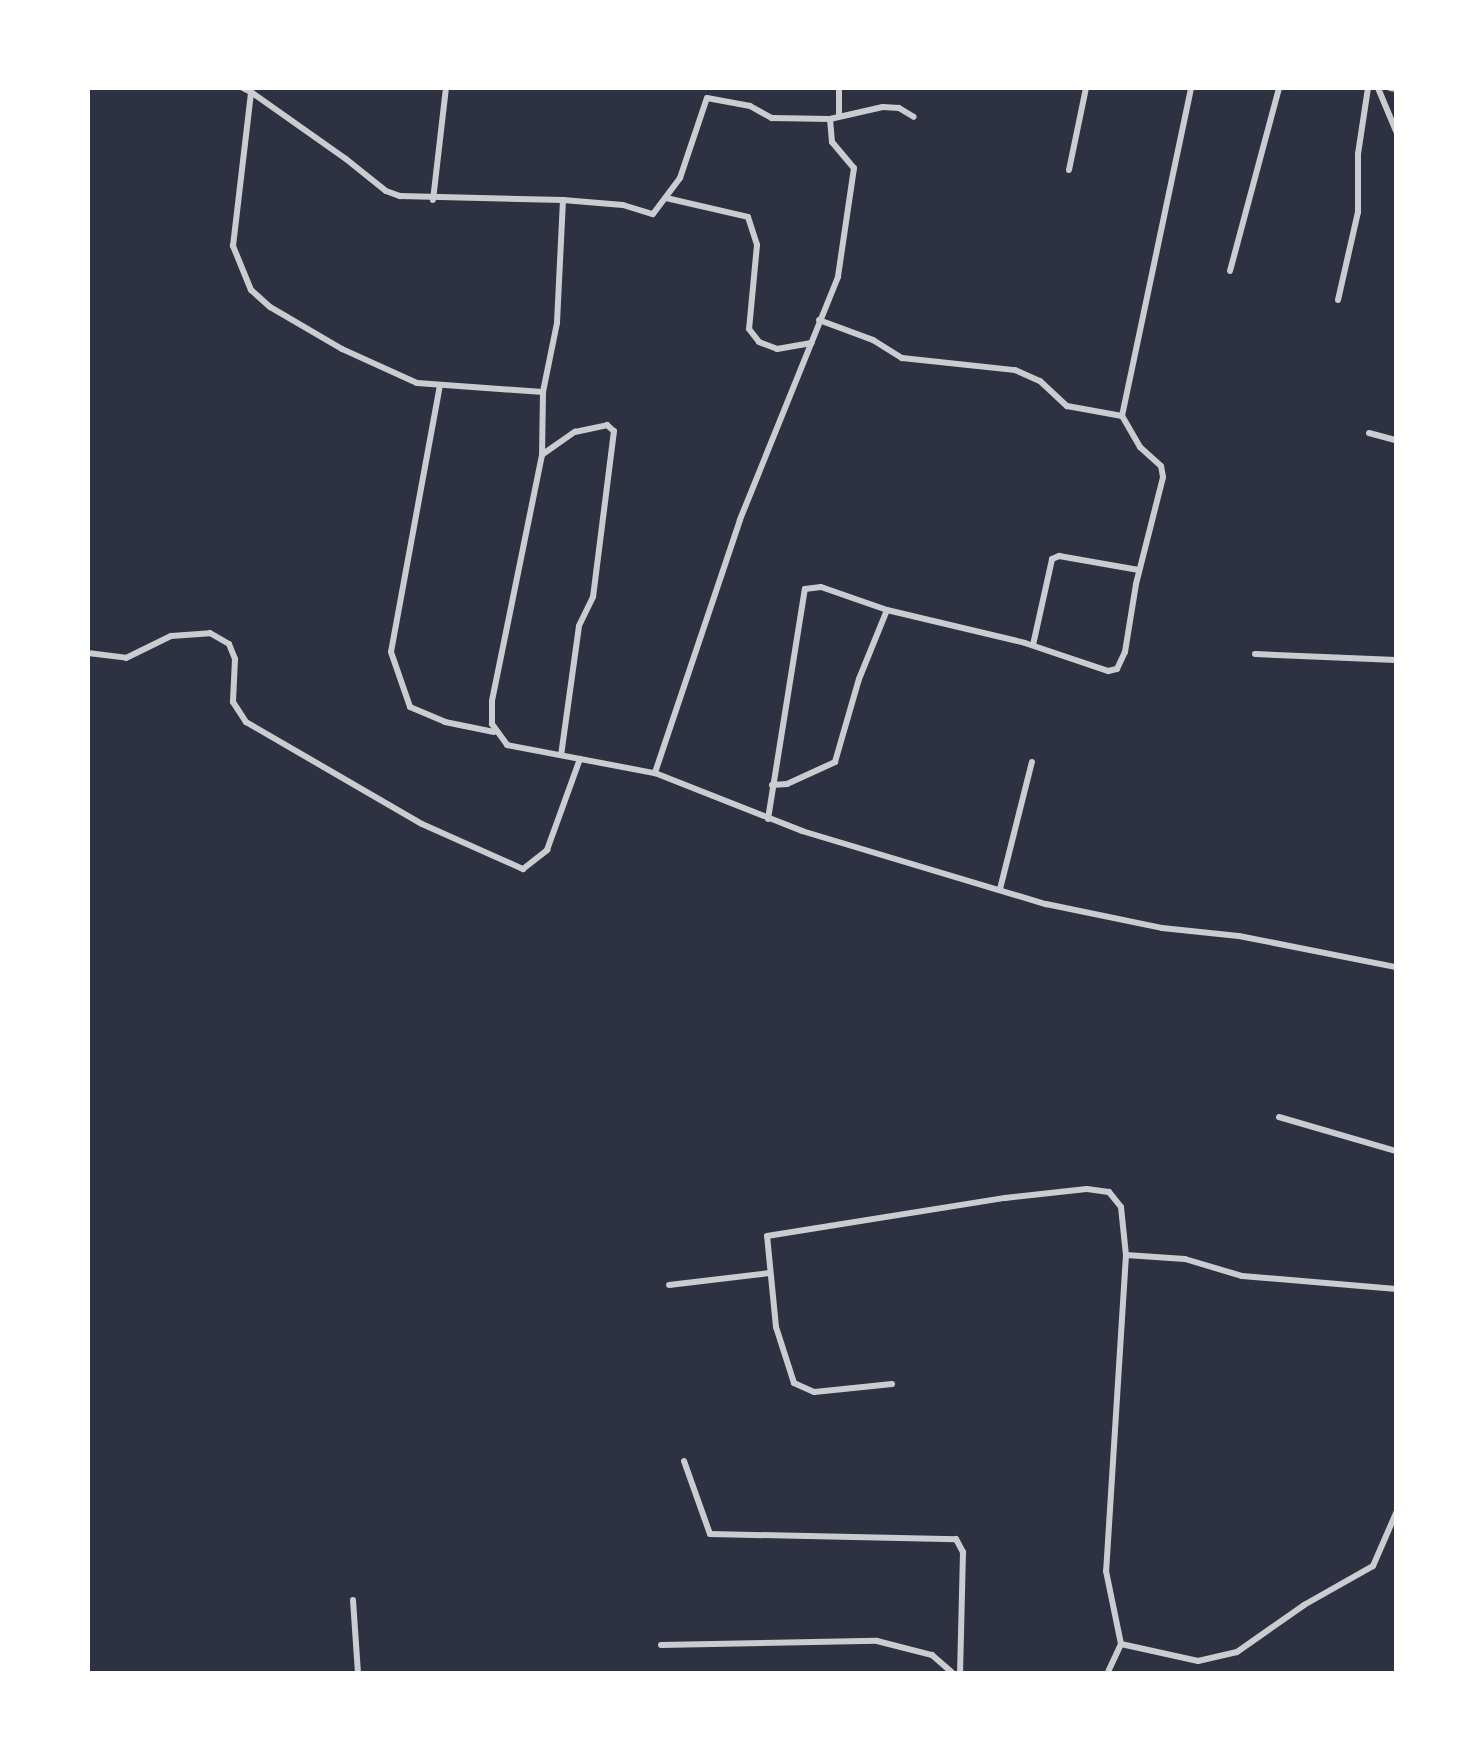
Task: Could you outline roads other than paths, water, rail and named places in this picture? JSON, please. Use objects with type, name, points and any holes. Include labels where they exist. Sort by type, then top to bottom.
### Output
[{"type":"street","points":[[243,88],[386,191],[433,200],[563,200],[623,205],[650,215],[666,198],[692,151],[702,104],[707,98],[740,102],[772,118],[834,117],[895,107],[914,117]]},
{"type":"street","points":[[433,200],[446,88]]},
{"type":"street","points":[[655,773],[734,536],[838,277],[854,168],[832,142],[839,88]]},
{"type":"street","points":[[1069,170],[1086,88]]},
{"type":"street","points":[[768,819],[805,589],[821,587],[887,610],[1033,646],[1108,671],[1118,669],[1125,652],[1163,471],[1140,447],[1122,416],[1191,88]]},
{"type":"street","points":[[1230,271],[1279,88]]},
{"type":"street","points":[[1338,300],[1358,212],[1360,131],[1368,88]]},
{"type":"street","points":[[1378,88],[1396,131]]},
{"type":"street","points":[[251,92],[233,246],[251,290],[270,307],[342,349],[405,379],[543,392]]},
{"type":"street","points":[[666,198],[748,217],[756,245],[749,329],[759,342],[777,349],[812,342]]},
{"type":"street","points":[[495,732],[492,702],[542,455],[543,392],[557,323],[563,200]]},
{"type":"street","points":[[819,320],[873,340],[902,358],[1015,370],[1040,381],[1067,406],[1122,416]]},
{"type":"street","points":[[440,384],[392,652],[410,707],[445,722],[495,732],[507,745],[655,773],[768,819],[1000,889],[1162,928],[1238,936],[1396,967]]},
{"type":"street","points":[[542,455],[575,432],[607,425],[614,431],[593,596],[579,626],[561,756]]},
{"type":"street","points":[[1369,433],[1396,440]]},
{"type":"street","points":[[1033,646],[1052,558],[1140,570]]},
{"type":"street","points":[[772,784],[787,784],[836,762],[859,679],[887,610]]},
{"type":"street","points":[[88,653],[126,658],[171,636],[210,633],[230,644],[236,659],[233,702],[246,722],[422,824],[523,869],[546,850],[580,759]]},
{"type":"street","points":[[1255,654],[1396,660]]},
{"type":"street","points":[[1000,889],[1032,762]]},
{"type":"street","points":[[1279,1117],[1396,1151]]},
{"type":"street","points":[[892,1384],[814,1392],[800,1388],[784,1360],[768,1272],[765,1242],[770,1234],[1087,1189],[1109,1192],[1121,1208],[1126,1255],[1106,1571],[1120,1644],[1107,1674]]},
{"type":"street","points":[[1126,1255],[1185,1259],[1242,1276],[1396,1288]]},
{"type":"street","points":[[669,1285],[768,1272]]},
{"type":"street","points":[[684,1461],[710,1534],[956,1538],[963,1552],[957,1674]]},
{"type":"street","points":[[1120,1644],[1198,1661],[1237,1652],[1304,1605],[1373,1566],[1396,1513]]},
{"type":"street","points":[[352,1600],[358,1674]]},
{"type":"street","points":[[661,1645],[876,1641],[932,1655],[957,1674]]}]
